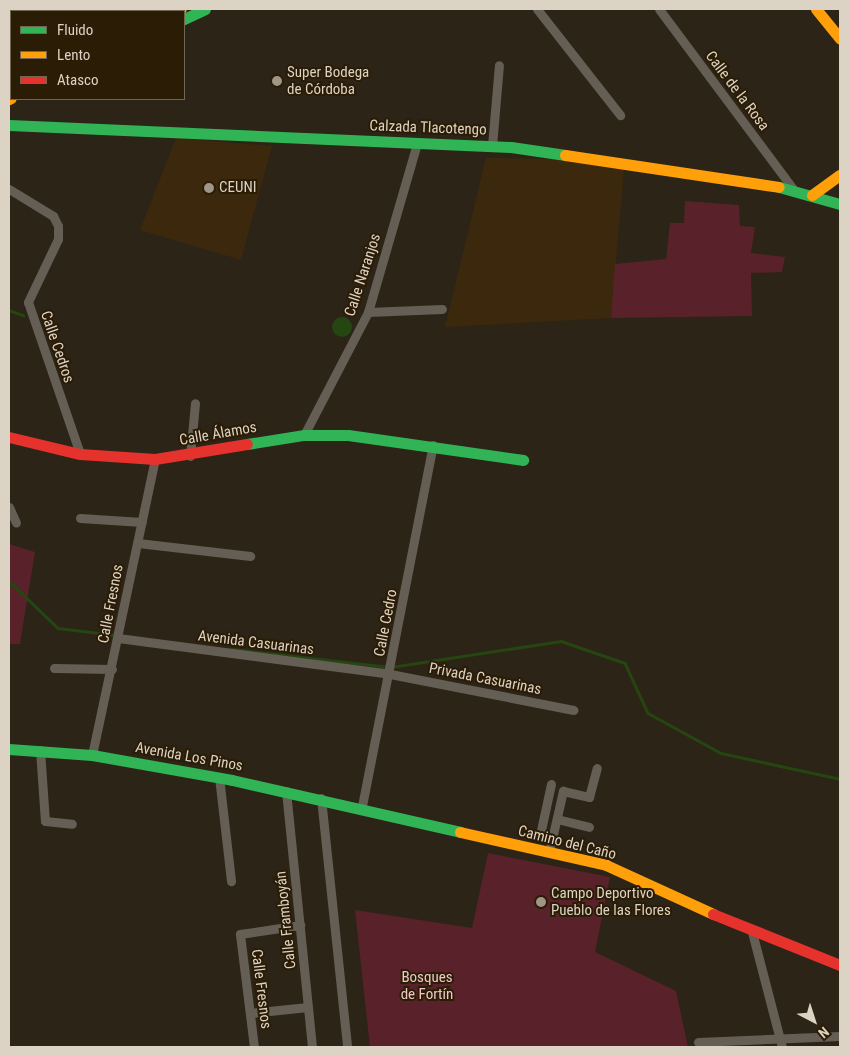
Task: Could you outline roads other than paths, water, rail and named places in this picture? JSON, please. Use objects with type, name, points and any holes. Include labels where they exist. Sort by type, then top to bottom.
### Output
[{"type":"street","points":[[185,18],[205,9]]},
{"type":"street","points":[[537,9],[620,115]]},
{"type":"street","name":"Calle de la Rosa","points":[[659,9],[793,189]]},
{"type":"street","points":[[821,10],[840,39]]},
{"type":"street","points":[[492,146],[499,65]]},
{"type":"street","name":"Calzada Tlacotengo","points":[[9,125],[492,146],[793,189],[840,204]]},
{"type":"street","name":"Calle Naranjos","points":[[304,435],[368,312],[418,143]]},
{"type":"street","points":[[812,195],[840,175]]},
{"type":"street","name":"Calle Cedros","points":[[9,189],[53,216],[58,226],[58,239],[28,302],[80,454]]},
{"type":"street","points":[[368,312],[442,309]]},
{"type":"street","points":[[190,456],[195,403]]},
{"type":"street","name":"Calle Álamos","points":[[9,437],[80,454],[155,458],[190,456],[304,435],[433,445],[523,460]]},
{"type":"street","name":"Calle Cedro","points":[[362,806],[390,674],[433,445]]},
{"type":"street","name":"Calle Fresnos","points":[[92,755],[112,669],[155,458]]},
{"type":"street","points":[[9,507],[16,523]]},
{"type":"street","points":[[80,518],[142,522]]},
{"type":"street","points":[[138,543],[250,556]]},
{"type":"street","name":"Avenida Casuarinas","points":[[118,638],[390,674]]},
{"type":"street","points":[[54,668],[112,669]]},
{"type":"street","name":"Privada Casuarinas","points":[[390,674],[574,710]]},
{"type":"street","name":"Avenida Los Pinos","points":[[9,749],[92,755],[219,777],[362,806]]},
{"type":"street","points":[[40,750],[45,821],[72,824]]},
{"type":"street","points":[[549,852],[563,791],[589,796],[597,768]]},
{"type":"street","points":[[219,777],[231,881]]},
{"type":"street","points":[[551,784],[540,835],[553,838]]},
{"type":"street","name":"Calle Framboyán","points":[[286,791],[312,1047]]},
{"type":"street","points":[[321,798],[346,1047]]},
{"type":"street","name":"Camino del Caño","points":[[362,806],[606,865],[752,932],[840,965]]},
{"type":"street","points":[[557,819],[589,827]]},
{"type":"street","name":"Calle Fresnos","points":[[254,1047],[240,934],[300,925]]},
{"type":"street","points":[[752,932],[781,1043]]},
{"type":"street","points":[[250,1013],[308,1007]]},
{"type":"street","points":[[698,1042],[781,1043],[840,1036]]},
{"type":"waterway","points":[[9,310],[23,315]]},
{"type":"waterway","points":[[9,581],[58,628],[115,635]]},
{"type":"waterway","points":[[232,649],[391,667],[561,641],[625,663],[648,713],[721,753],[840,779]]},
{"type":"place","name":"Super Bodega de Córdoba","points":[[277,81]]},
{"type":"place","name":"CEUNI","points":[[209,188]]},
{"type":"place","name":"Campo Deportivo Pueblo de las Flores","points":[[541,902]]},
{"type":"park label","name":"Bosques de Fortín","points":[[427,986]]}]
